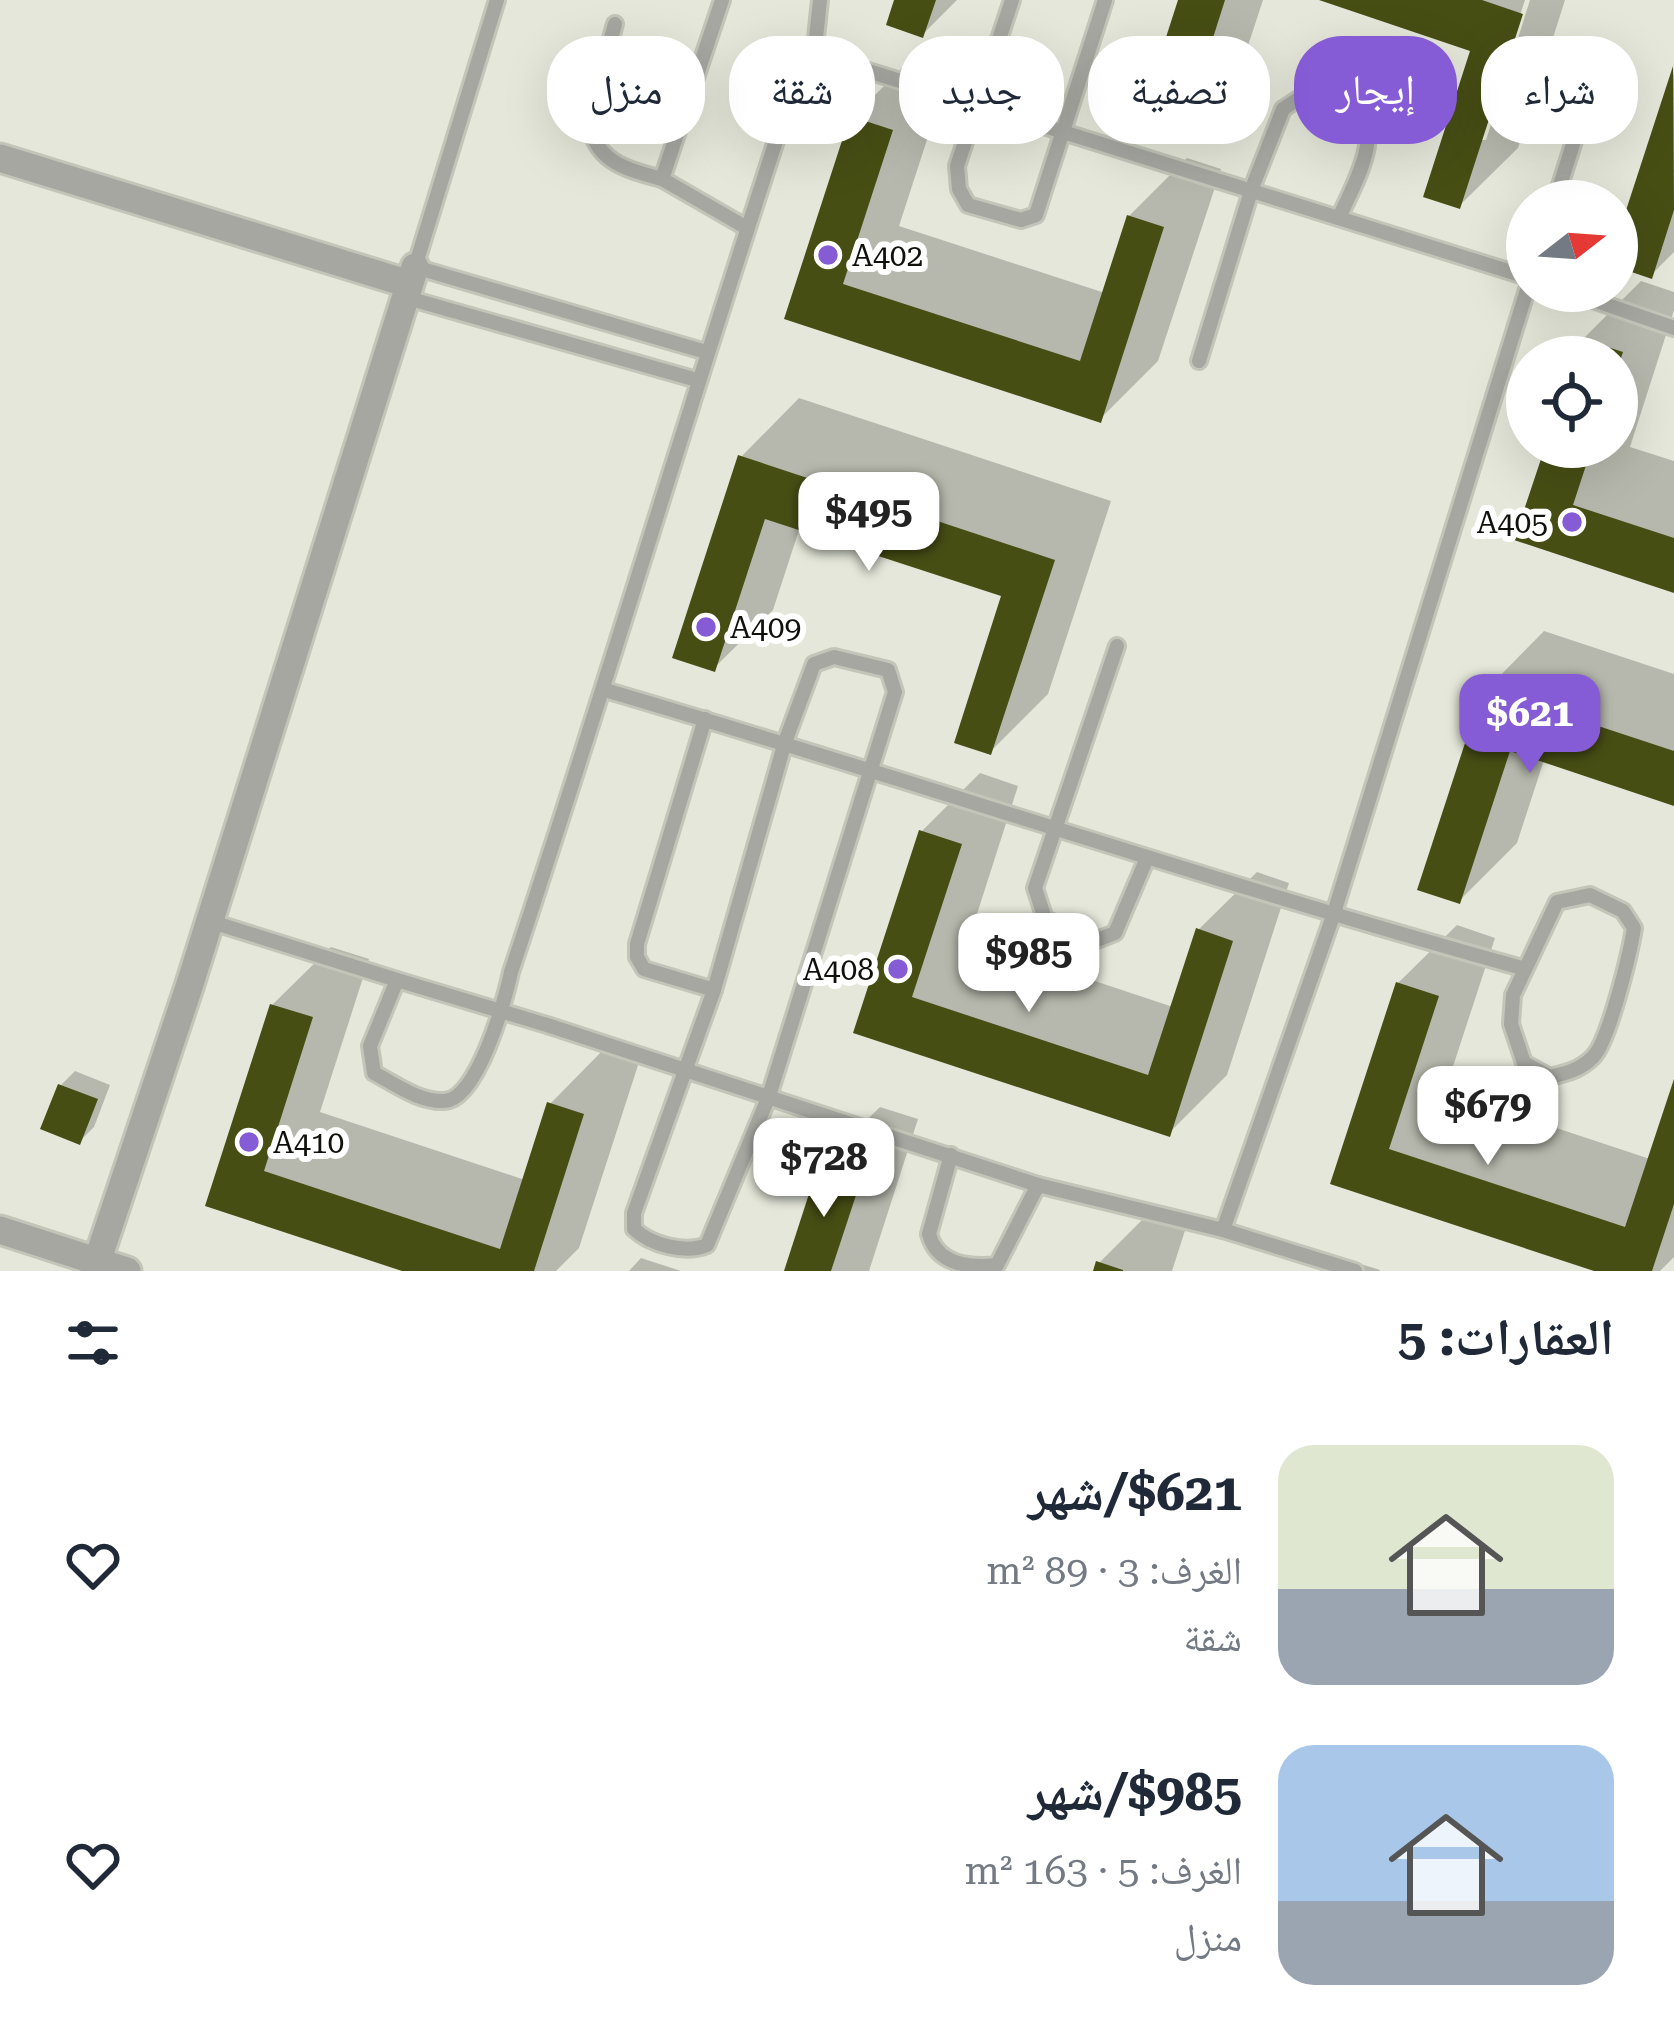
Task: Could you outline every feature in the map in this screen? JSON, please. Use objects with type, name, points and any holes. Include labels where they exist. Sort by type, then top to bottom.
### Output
[{"type":"street","points":[[0,158],[410,283],[95,1266]]},
{"type":"street","points":[[0,1230],[95,1266],[127,1271]]},
{"type":"lane","points":[[410,283],[497,0]]},
{"type":"lane","points":[[662,179],[722,0]]},
{"type":"lane","points":[[816,36],[820,0]]},
{"type":"lane","points":[[1000,36],[1012,0]]},
{"type":"lane","points":[[1064,118],[1105,0]]},
{"type":"lane","points":[[615,24],[589,117],[590,132],[601,153],[620,168],[662,179],[747,228]]},
{"type":"lane","points":[[1199,361],[1252,188],[1282,109],[1298,99],[1351,107],[1366,124],[1371,140],[1339,218]]},
{"type":"lane","points":[[1064,131],[1506,271]]},
{"type":"lane","points":[[398,980],[370,1046],[374,1073],[427,1100],[450,1102],[465,1092],[502,1012],[775,144]]},
{"type":"lane","points":[[964,144],[957,166],[959,189],[968,205],[1021,220],[1036,215],[1056,144]]},
{"type":"lane","points":[[1562,180],[1573,144]]},
{"type":"lane","points":[[410,283],[706,352]]},
{"type":"lane","points":[[410,283],[697,380]]},
{"type":"lane","points":[[1223,1230],[1333,916],[1520,312]]},
{"type":"lane","points":[[1628,312],[1674,328]]},
{"type":"lane","points":[[1117,646],[1035,888],[1045,919],[1097,940],[1115,933],[1147,858]]},
{"type":"lane","points":[[834,657],[888,670],[896,692],[769,1096],[707,1245],[694,1251],[646,1240],[634,1229],[634,1213],[713,989],[785,742],[814,664],[834,657]]},
{"type":"lane","points":[[605,690],[785,742],[1333,916],[1522,968]]},
{"type":"lane","points":[[705,719],[637,957],[644,969],[713,989]]},
{"type":"lane","points":[[1590,895],[1623,911],[1634,928],[1598,1053],[1575,1071],[1550,1077],[1524,1063],[1511,1024],[1513,995],[1522,968],[1557,902],[1590,895]]},
{"type":"lane","points":[[209,921],[1038,1185],[1223,1230],[1355,1271]]},
{"type":"lane","points":[[951,1155],[929,1234],[932,1247],[949,1260],[976,1268],[997,1265],[1038,1185]]},
{"type":"building","points":[[894,0],[936,0],[924,36],[886,25]]},
{"type":"building","points":[[1178,0],[1225,0],[1214,36],[1166,36]]},
{"type":"building","points":[[1319,0],[1482,0],[1523,14],[1516,36],[1481,36],[1481,144],[1460,209],[1423,197],[1440,144],[1457,144],[1457,91],[1470,51],[1457,47],[1457,36],[1426,36]]},
{"type":"building","points":[[1673,66],[1674,210],[1652,279],[1638,274],[1636,180]]},
{"type":"building","name":"A402","points":[[875,124],[893,130],[843,284],[1080,361],[1127,215],[1164,227],[1101,423],[784,319],[841,144],[875,144]]},
{"type":"building","name":"A409","points":[[738,455],[1055,560],[991,755],[954,743],[1001,596],[765,519],[715,672],[672,658]]},
{"type":"building","name":"A405","points":[[1538,468],[1585,468],[1573,505],[1674,538],[1674,593],[1514,540]]},
{"type":"building","points":[[1483,688],[1674,751],[1674,806],[1510,751],[1460,904],[1417,890]]},
{"type":"building","name":"A408","points":[[919,830],[962,844],[912,997],[1148,1075],[1196,928],[1233,941],[1170,1137],[853,1033]]},
{"type":"building","points":[[1396,982],[1439,996],[1389,1149],[1625,1227],[1674,1079],[1674,1204],[1652,1271],[1594,1271],[1330,1184]]},
{"type":"building","name":"A410","points":[[270,1004],[313,1017],[264,1171],[500,1249],[547,1102],[584,1114],[534,1271],[402,1271],[205,1206]]},
{"type":"building","points":[[58,1084],[98,1099],[80,1145],[40,1129]]},
{"type":"building","points":[[819,1163],[862,1177],[831,1271],[784,1271]]},
{"type":"building","points":[[1096,1261],[1123,1270],[1123,1271],[1093,1271]]},
{"type":"place","name":"A402","points":[[828,255]]},
{"type":"place","name":"A405","points":[[1572,522]]},
{"type":"place","name":"A409","points":[[706,627]]},
{"type":"place","name":"A408","points":[[898,969]]},
{"type":"place","name":"A410","points":[[249,1142]]}]
